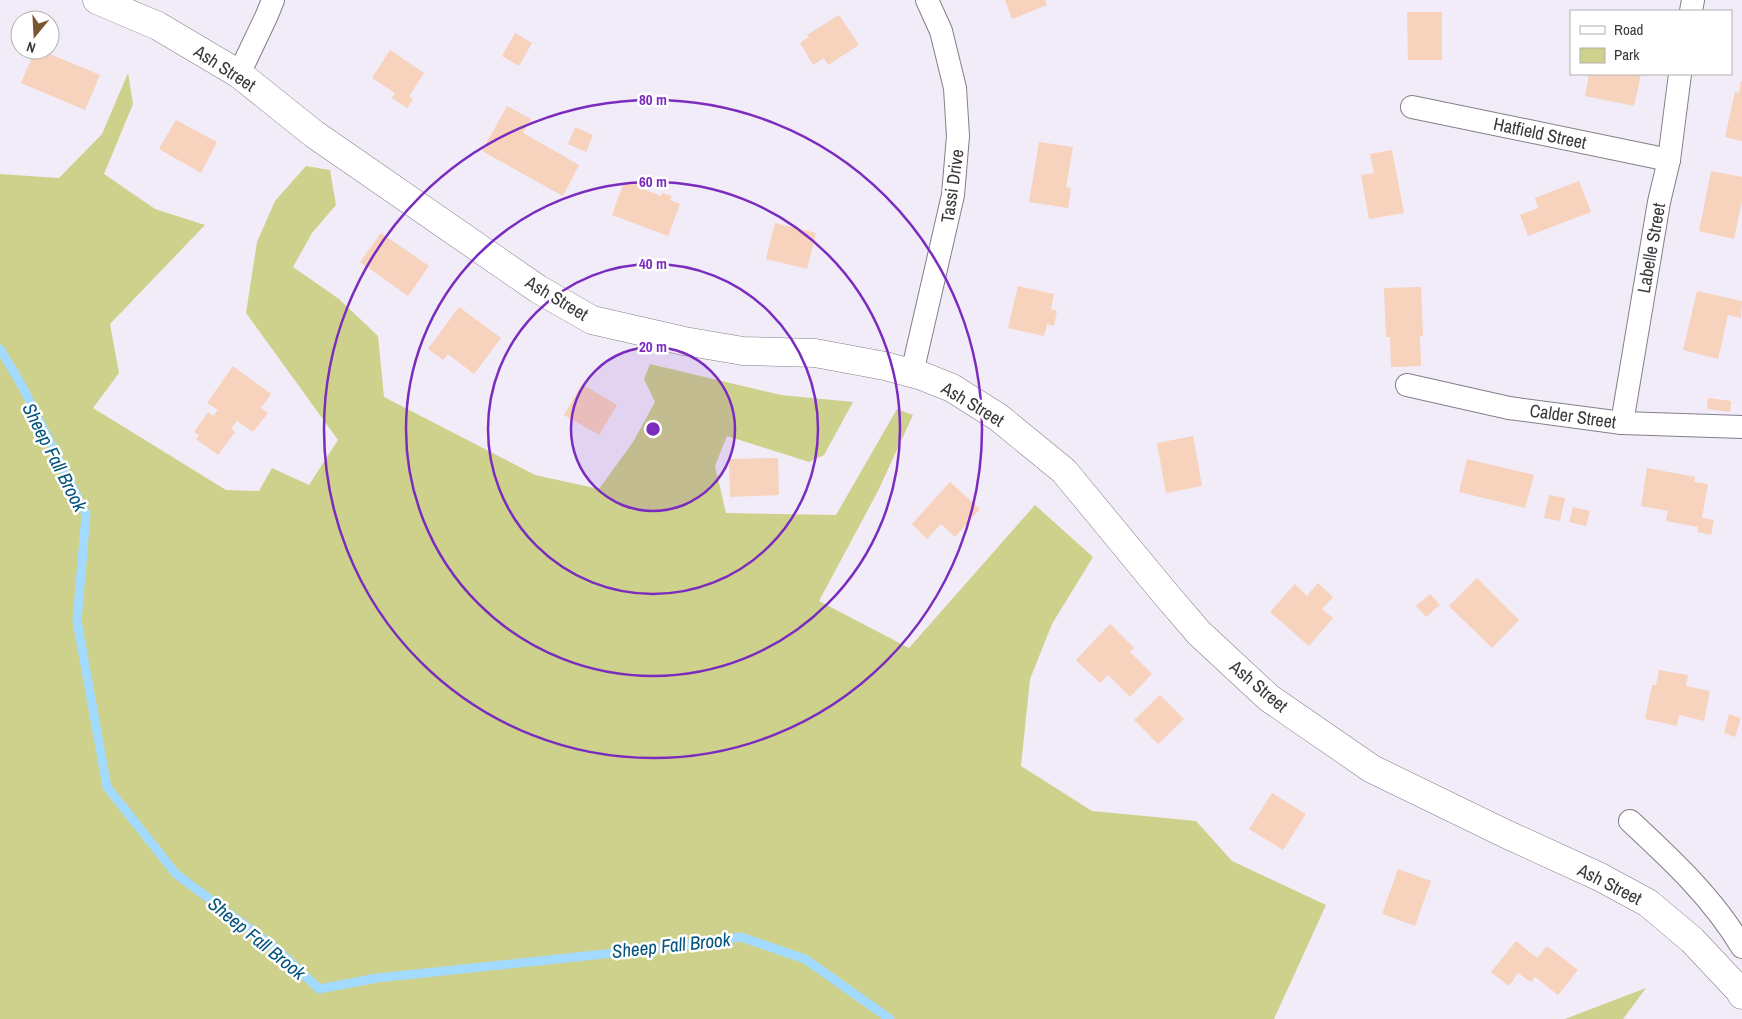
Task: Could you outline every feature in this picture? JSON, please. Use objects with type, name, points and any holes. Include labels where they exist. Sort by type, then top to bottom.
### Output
[{"type":"street","name":"Ash Street","points":[[97,0],[158,26],[239,74],[314,134],[538,288],[592,320],[684,341],[743,351],[815,353],[885,366],[912,373],[952,388],[998,417],[1064,471],[1162,591],[1199,632],[1269,698],[1372,769],[1506,834],[1600,876],[1648,903],[1692,940],[1740,990],[1742,995]]},
{"type":"street","points":[[239,74],[273,0]]},
{"type":"street","name":"Tassi Drive","points":[[912,373],[953,195],[958,136],[955,88],[941,31],[927,0]]},
{"type":"street","name":"Labelle Street","points":[[1622,423],[1659,202],[1669,160],[1680,75]]},
{"type":"street","name":"Hatfield Street","points":[[1412,107],[1669,160]]},
{"type":"street","name":"Calder Street","points":[[1407,384],[1509,408],[1622,423],[1742,428]]},
{"type":"street","points":[[1630,821],[1668,856],[1699,889],[1730,927],[1742,947]]},
{"type":"green space","points":[[128,73],[133,104],[104,174],[155,209],[205,225],[110,324],[119,373],[93,408],[226,490],[259,491],[272,468],[309,485],[338,440],[246,313],[257,242],[275,201],[306,166],[330,170],[336,205],[312,233],[293,267],[339,299],[378,336],[384,397],[535,475],[599,489],[633,442],[655,402],[644,379],[650,364],[781,395],[853,402],[824,455],[809,462],[727,436],[715,466],[726,513],[836,515],[897,409],[913,415],[878,491],[819,601],[909,648],[1035,505],[1093,557],[1052,624],[1030,679],[1021,766],[1092,811],[1196,821],[1232,861],[1326,905],[1274,1019],[0,1019],[0,174],[59,178],[102,134]]},
{"type":"green space","points":[[1646,988],[1623,1019],[1565,1019]]},
{"type":"building","points":[[1005,0],[1045,0],[1047,5],[1012,19]]},
{"type":"building","points":[[1407,12],[1442,12],[1442,60],[1408,60]]},
{"type":"building","points":[[839,15],[859,45],[828,65],[824,58],[813,65],[800,43],[809,37],[807,35]]},
{"type":"building","points":[[515,33],[532,43],[519,66],[502,56]]},
{"type":"building","points":[[390,50],[424,73],[409,96],[413,99],[407,108],[392,98],[395,93],[372,78]]},
{"type":"building","points":[[60,58],[100,75],[85,110],[21,83],[31,60],[60,60]]},
{"type":"building","points":[[1589,75],[1641,75],[1634,106],[1585,96]]},
{"type":"building","points":[[1741,81],[1742,141],[1725,137],[1735,92],[1739,93]]},
{"type":"building","points":[[507,106],[531,119],[523,133],[579,165],[563,196],[482,151]]},
{"type":"building","points":[[176,120],[217,142],[201,173],[159,149]]},
{"type":"building","points":[[575,127],[593,135],[586,152],[568,144]]},
{"type":"building","points":[[1039,142],[1073,147],[1066,187],[1071,188],[1068,208],[1029,202]]},
{"type":"building","points":[[1392,150],[1404,213],[1369,219],[1361,175],[1374,173],[1370,154]]},
{"type":"building","points":[[1711,171],[1742,177],[1742,201],[1734,239],[1699,231]]},
{"type":"building","points":[[632,181],[642,185],[640,188],[661,196],[662,193],[672,196],[670,200],[680,204],[668,236],[612,215],[624,182],[630,185]]},
{"type":"building","points":[[1579,181],[1591,212],[1528,236],[1520,215],[1538,208],[1535,198]]},
{"type":"building","points":[[775,223],[816,233],[807,269],[766,259]]},
{"type":"building","points":[[381,233],[429,266],[408,296],[360,262]]},
{"type":"building","points":[[1018,286],[1054,294],[1051,309],[1057,311],[1054,326],[1047,324],[1044,336],[1008,328]]},
{"type":"building","points":[[1421,287],[1423,336],[1420,336],[1421,366],[1391,367],[1390,337],[1386,337],[1384,288]]},
{"type":"building","points":[[1697,291],[1742,301],[1741,318],[1728,315],[1718,359],[1683,350]]},
{"type":"building","points":[[459,307],[501,338],[474,374],[448,354],[443,360],[428,349]]},
{"type":"building","points":[[233,366],[271,394],[261,408],[268,413],[253,432],[237,421],[231,429],[235,432],[218,455],[196,439],[199,435],[194,432],[208,412],[213,416],[218,410],[207,403]]},
{"type":"building","points":[[582,384],[617,405],[599,435],[564,415]]},
{"type":"building","points":[[1708,398],[1731,401],[1730,412],[1707,409]]},
{"type":"building","points":[[1193,436],[1202,486],[1166,493],[1157,443]]},
{"type":"building","points":[[778,458],[779,495],[730,497],[729,459]]},
{"type":"building","points":[[1467,459],[1534,475],[1525,508],[1459,492]]},
{"type":"building","points":[[1647,468],[1695,477],[1694,482],[1708,484],[1702,518],[1714,520],[1711,535],[1698,532],[1698,527],[1666,521],[1668,511],[1641,506]]},
{"type":"building","points":[[950,482],[980,509],[955,537],[941,524],[927,539],[912,524]]},
{"type":"building","points":[[1549,495],[1565,498],[1560,521],[1544,518]]},
{"type":"building","points":[[1573,507],[1590,511],[1586,526],[1569,522]]},
{"type":"building","points":[[1477,578],[1519,620],[1492,648],[1449,606]]},
{"type":"building","points":[[1318,583],[1333,597],[1322,609],[1333,618],[1309,646],[1270,612],[1295,584],[1307,596]]},
{"type":"building","points":[[1430,594],[1440,605],[1426,617],[1416,606]]},
{"type":"building","points":[[1110,624],[1134,648],[1130,652],[1152,674],[1130,697],[1108,675],[1100,683],[1076,660]]},
{"type":"building","points":[[1659,670],[1688,675],[1686,686],[1710,691],[1704,721],[1679,715],[1677,726],[1645,719],[1652,685],[1656,685]]},
{"type":"building","points":[[1160,695],[1184,719],[1158,744],[1134,720]]},
{"type":"building","points":[[1729,714],[1741,718],[1735,737],[1724,733]]},
{"type":"building","points":[[1272,793],[1306,814],[1283,850],[1249,829]]},
{"type":"building","points":[[1398,869],[1431,881],[1415,926],[1382,914]]},
{"type":"building","points":[[1516,941],[1537,958],[1547,946],[1578,970],[1558,995],[1535,977],[1531,982],[1518,973],[1509,986],[1491,972]]},
{"type":"waterway","name":"Sheep Fall Brook","points":[[0,349],[22,386],[86,514],[77,621],[107,787],[176,874],[277,949],[319,989],[377,978],[642,950],[741,937],[805,959],[890,1019]]}]
